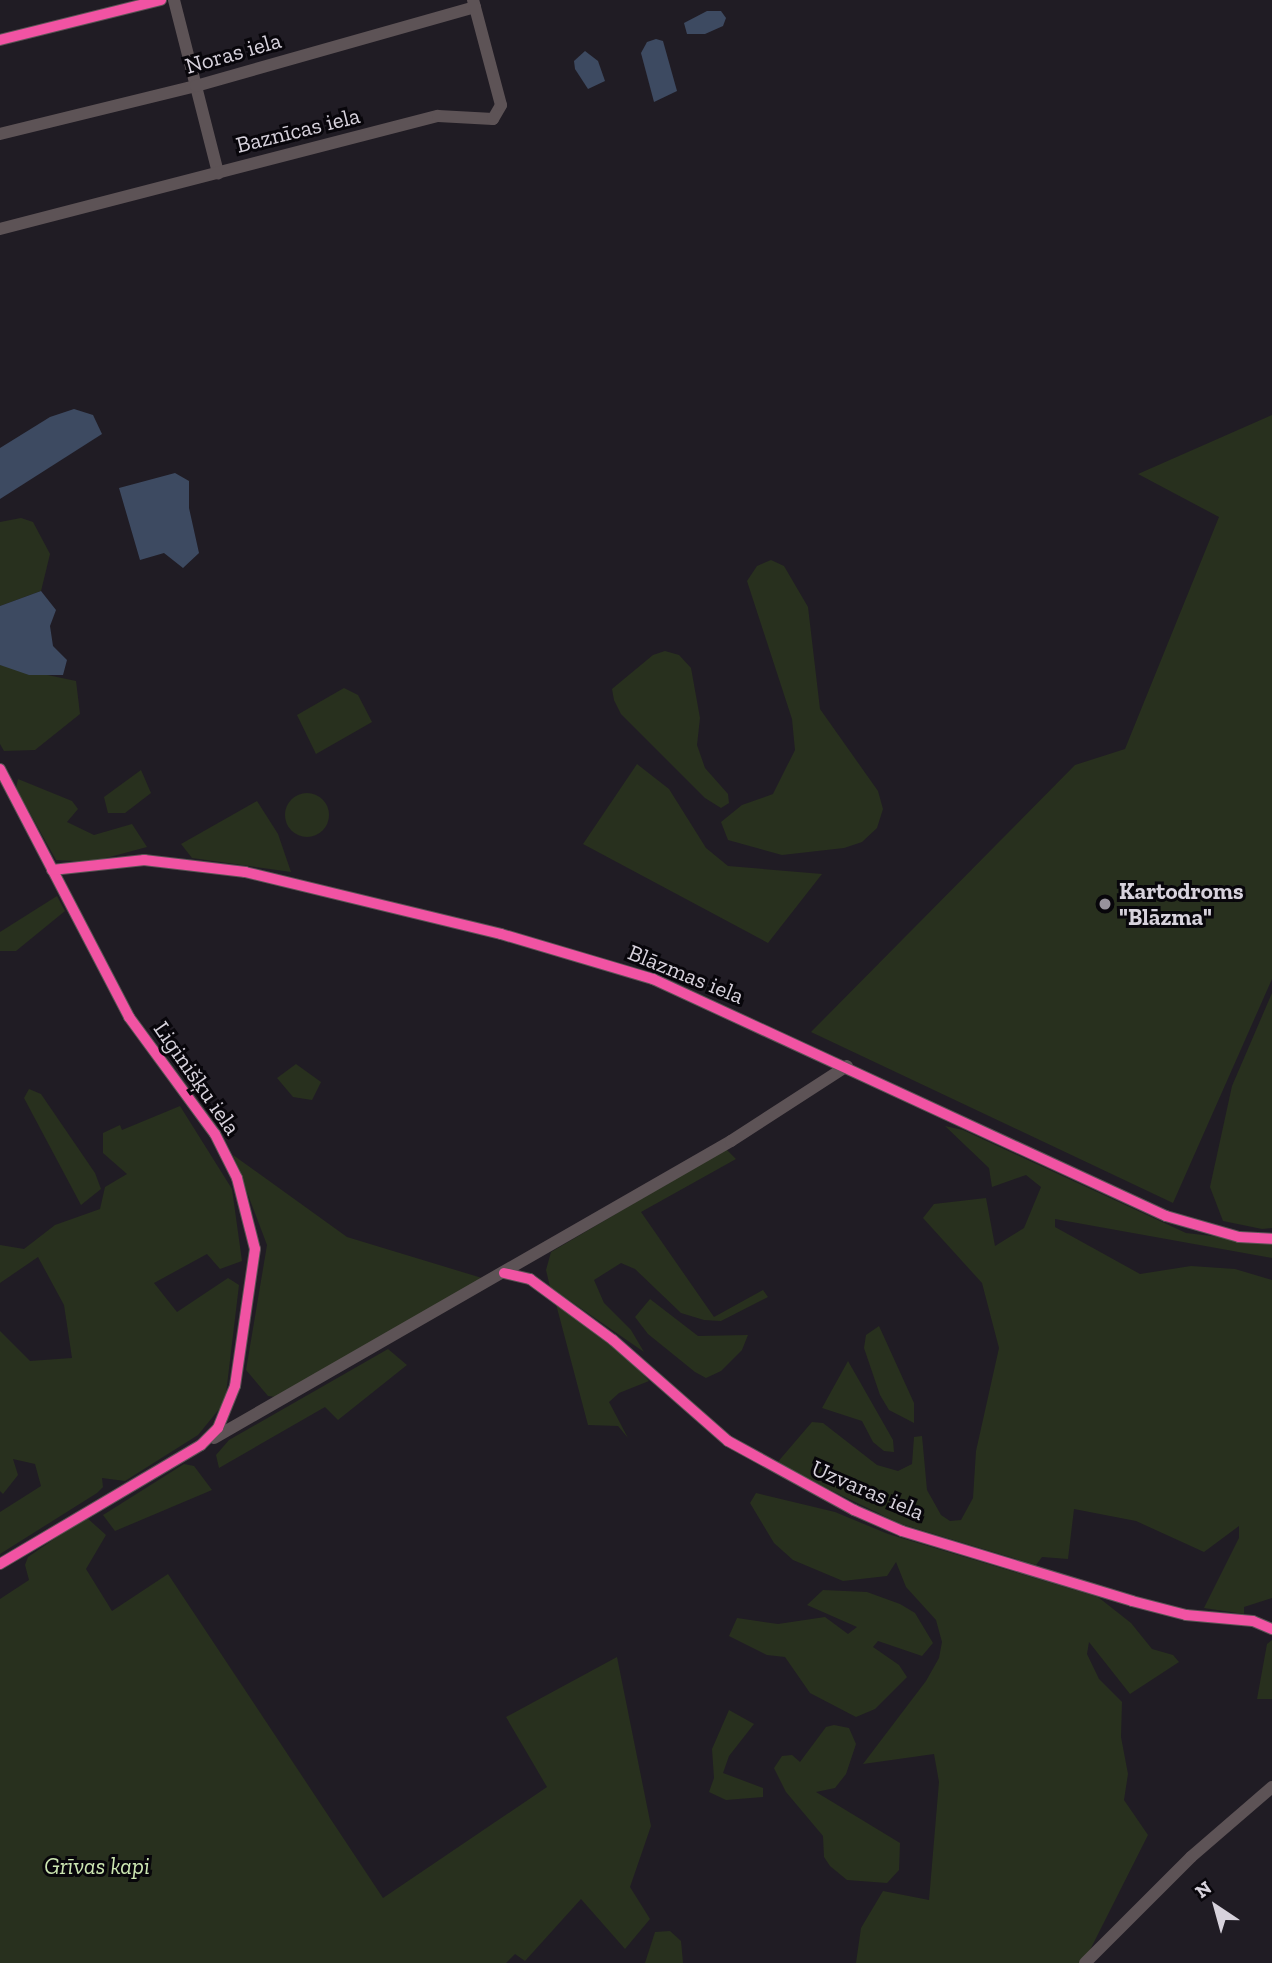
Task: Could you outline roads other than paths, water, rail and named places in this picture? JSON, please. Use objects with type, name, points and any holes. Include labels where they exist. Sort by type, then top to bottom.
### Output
[{"type":"street","points":[[0,40],[161,0]]},
{"type":"street","points":[[174,0],[218,173]]},
{"type":"street","name":"Noras iela","points":[[0,134],[196,86],[474,3]]},
{"type":"street","name":"Baznīcas iela","points":[[0,229],[438,116],[492,119],[501,105],[474,3]]},
{"type":"street","name":"Liginišķu iela","points":[[0,769],[129,1017],[215,1134],[249,1214],[255,1249],[235,1386],[227,1413],[201,1445],[0,1564]]},
{"type":"street","name":"Blāzmas iela","points":[[52,870],[144,860],[185,861],[502,934],[653,979],[847,1066],[1166,1216],[1239,1237],[1272,1239]]},
{"type":"street","points":[[201,1445],[504,1273],[847,1066]]},
{"type":"street","name":"Uzvaras iela","points":[[504,1273],[530,1279],[613,1340],[728,1441],[854,1510],[902,1531],[1132,1601],[1186,1615],[1253,1621],[1272,1629]]},
{"type":"street","points":[[1085,1963],[1191,1857],[1272,1787]]},
{"type":"water","points":[[707,11],[721,11],[726,18],[723,26],[705,34],[687,34],[684,23]]},
{"type":"water","points":[[656,39],[663,41],[677,91],[654,102],[641,53],[647,42]]},
{"type":"water","points":[[585,51],[598,61],[605,81],[588,89],[575,69],[574,61]]},
{"type":"water","points":[[74,409],[93,415],[102,434],[0,499],[0,448],[50,417]]},
{"type":"water","points":[[175,473],[189,481],[189,508],[199,553],[183,568],[164,553],[140,560],[119,488]]},
{"type":"water","points":[[41,591],[56,610],[50,626],[53,646],[67,660],[63,675],[29,675],[0,665],[0,606]]},
{"type":"place","name":"Kartodroms \"Blāzma\"","points":[[1105,904]]},
{"type":"park label","name":"Grīvas kapi","points":[[97,1866]]}]
